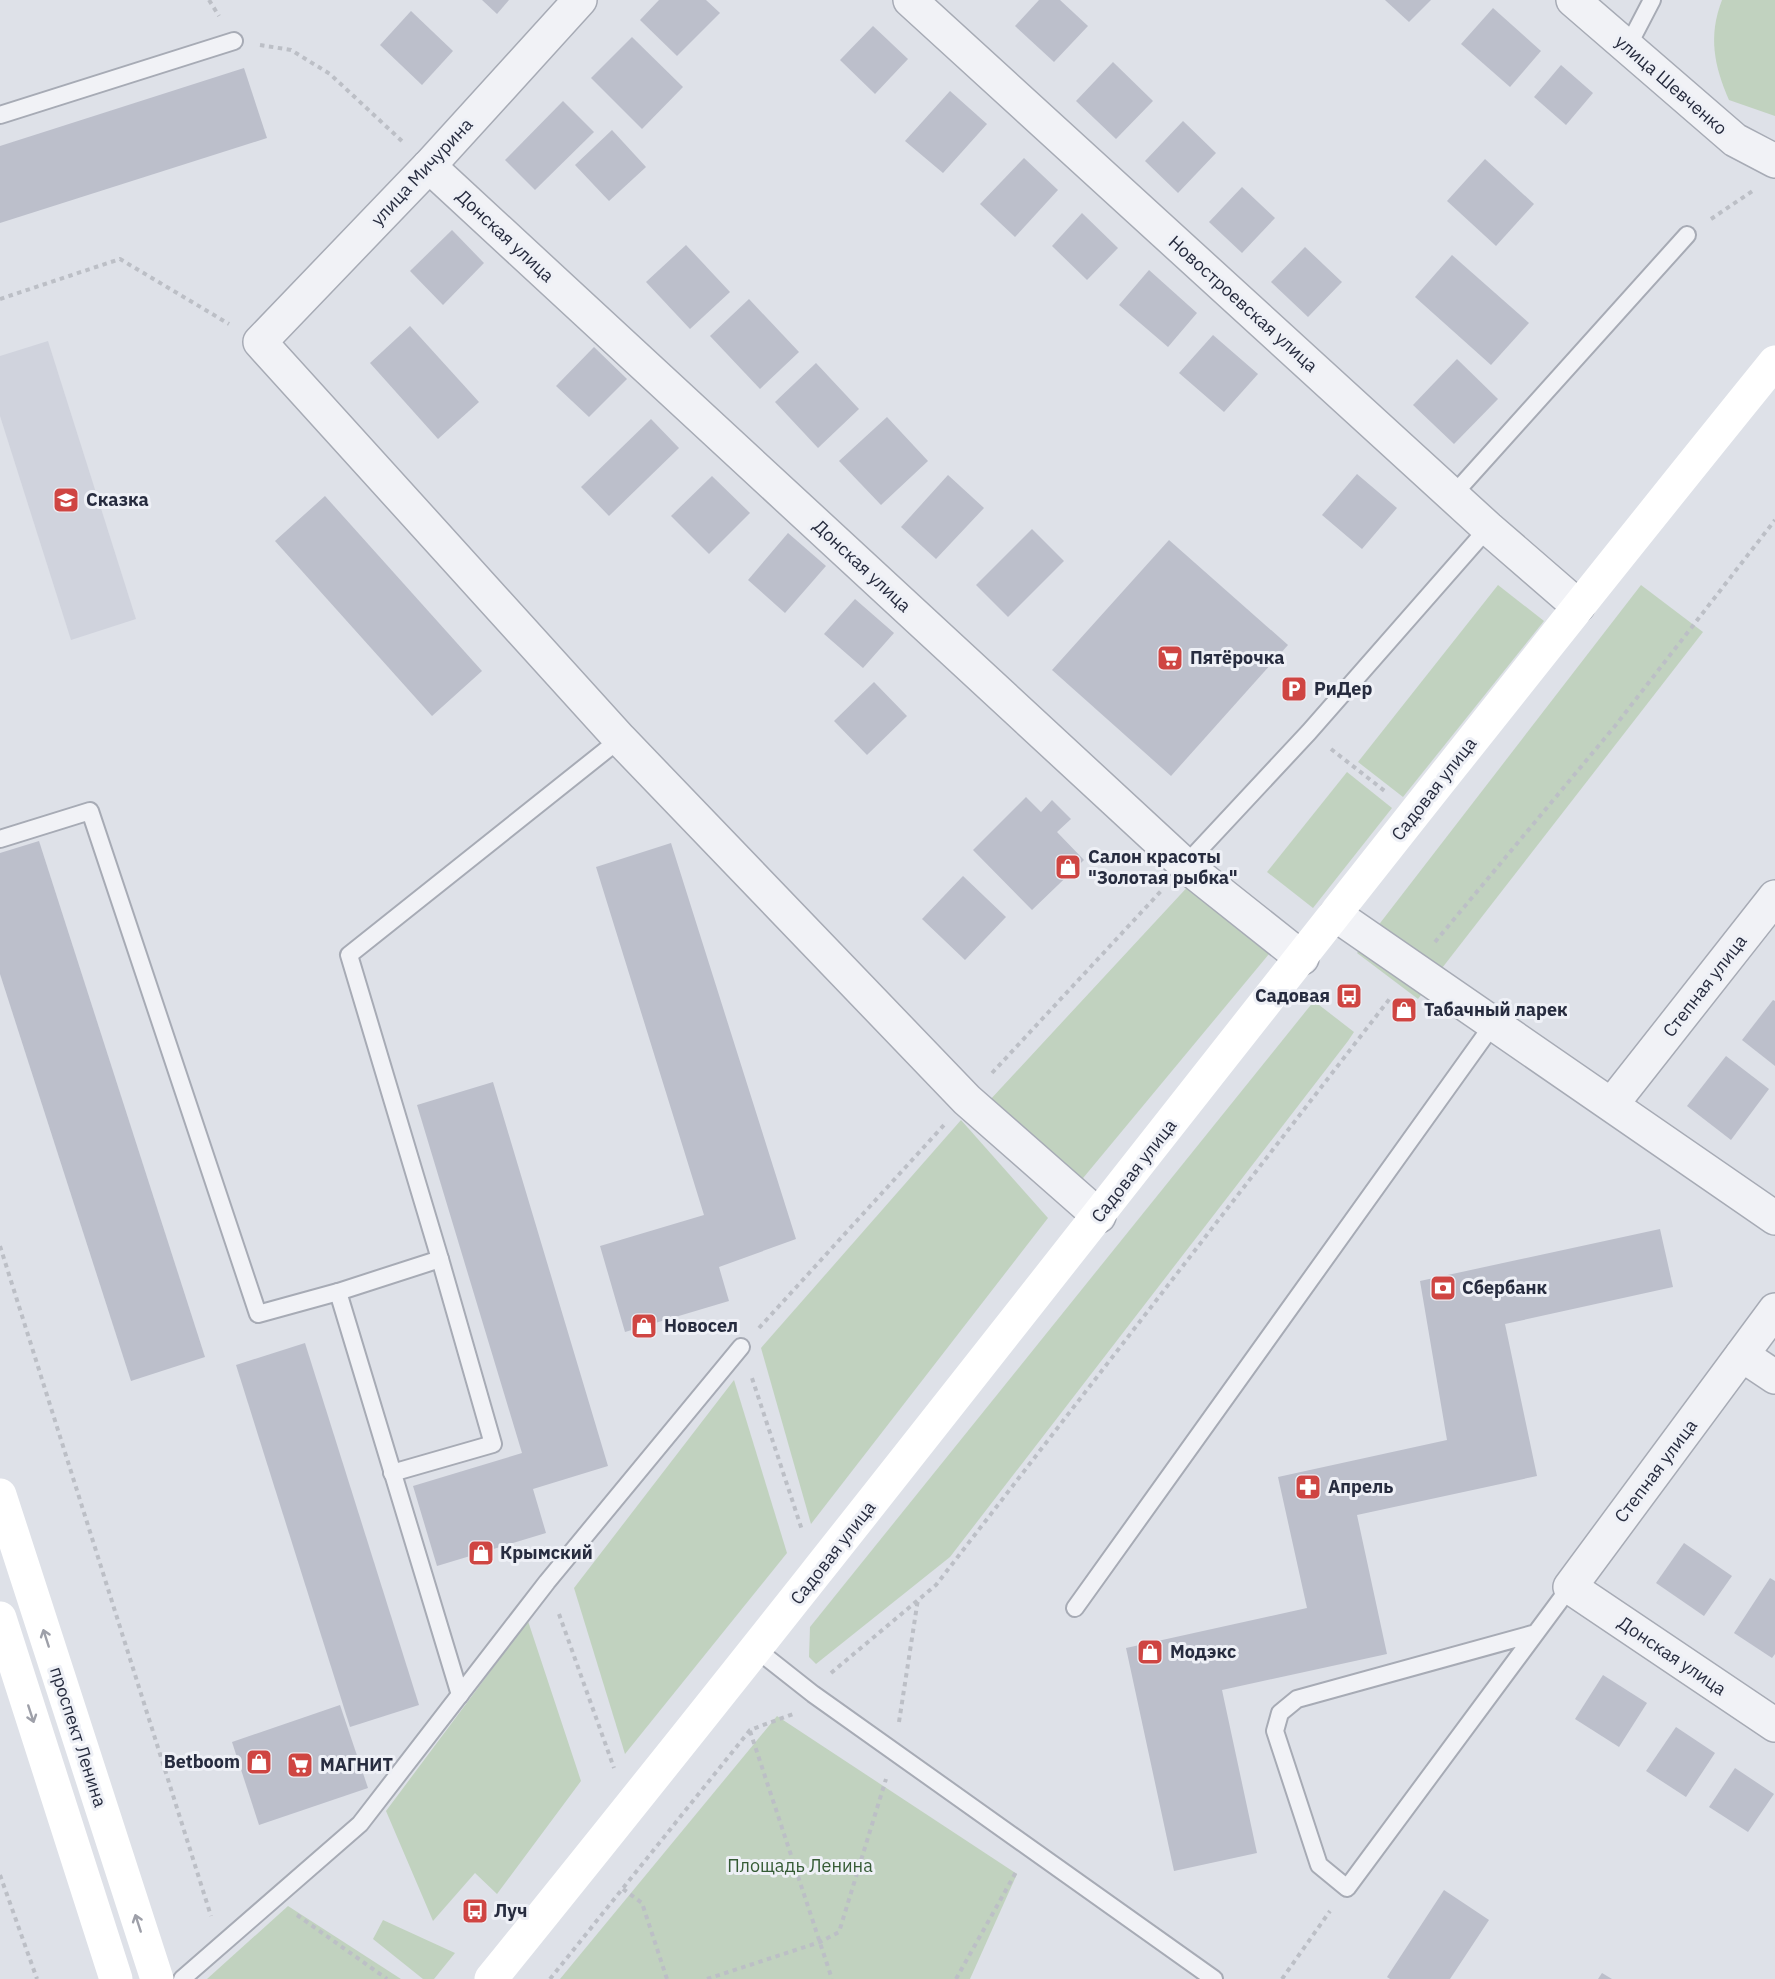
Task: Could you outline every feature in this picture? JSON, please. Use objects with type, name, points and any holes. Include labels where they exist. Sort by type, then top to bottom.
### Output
[{"type":"street","name":"улица Мичурина","points":[[260,342],[429,166],[580,0]]},
{"type":"street","name":"Новостроевская улица","points":[[910,0],[1488,528],[1578,606]]},
{"type":"street","name":"улица Шевченко","points":[[1573,0],[1735,140],[1775,161]]},
{"type":"street","name":"Донская улица","points":[[429,166],[1185,865],[1302,958]]},
{"type":"street","points":[[260,342],[620,740],[967,1100],[1099,1216]]},
{"type":"street","name":"Садовая улица","points":[[491,1979],[629,1809],[1099,1216],[1578,606],[1775,362]]},
{"type":"street","name":"Степная улица","points":[[1612,1104],[1775,897]]},
{"type":"street","points":[[1336,915],[1775,1218]]},
{"type":"street","name":"Степная улица","points":[[1569,1587],[1775,1310]]},
{"type":"street","points":[[1742,1355],[1775,1377]]},
{"type":"street","name":"проспект Ленина","points":[[0,1496],[157,1979]]},
{"type":"street","name":"Донская улица","points":[[1569,1587],[1775,1725]]},
{"type":"street","name":"проспект Ленина","points":[[0,1618],[116,1979]]},
{"type":"lane","points":[[1627,48],[1652,0]]},
{"type":"lane","points":[[0,115],[234,41]]},
{"type":"lane","points":[[1453,495],[1687,235]]},
{"type":"lane","points":[[1185,865],[1309,732],[1488,528]]},
{"type":"lane","points":[[392,1473],[493,1444],[349,954],[620,740]]},
{"type":"lane","points":[[0,840],[90,811],[258,1314],[338,1292],[440,1259]]},
{"type":"lane","points":[[1075,1608],[1494,1023]]},
{"type":"lane","points":[[338,1292],[460,1695]]},
{"type":"lane","points":[[182,1979],[360,1824],[547,1582],[741,1347]]},
{"type":"lane","points":[[1536,1633],[1297,1699],[1280,1713],[1275,1731],[1319,1865],[1347,1888],[1536,1633],[1569,1587]]},
{"type":"lane","points":[[756,1649],[813,1694],[1205,1976]]},
{"type":"path","points":[[209,0],[234,41],[291,50],[330,74],[429,166]]},
{"type":"path","points":[[1687,235],[1755,190]]},
{"type":"path","points":[[0,299],[120,259],[260,342]]},
{"type":"path","points":[[550,1979],[750,1730],[794,1713],[836,1667],[936,1585],[1414,968],[1615,726],[1775,520]]},
{"type":"path","points":[[1309,732],[1414,814]]},
{"type":"path","points":[[0,1246],[221,1945]]},
{"type":"path","points":[[741,1347],[816,1573]]},
{"type":"path","points":[[547,1582],[629,1809]]},
{"type":"path","points":[[750,1730],[831,1978]]},
{"type":"path","points":[[956,1979],[1030,1848]]},
{"type":"path","points":[[0,1875],[37,1979]]},
{"type":"path","points":[[623,1888],[642,1903],[667,1979]]},
{"type":"path","points":[[1282,1979],[1347,1888]]},
{"type":"path","points":[[274,1899],[387,1979]]},
{"type":"path","points":[[707,1979],[820,1942]]},
{"type":"shaded area","points":[[48,341],[136,619],[71,640],[0,416],[0,356]]},
{"type":"green space","points":[[1722,0],[1775,0],[1775,116],[1729,100],[1717,63],[1714,38]]},
{"type":"green space","points":[[1498,585],[1544,621],[1403,797],[1358,762]]},
{"type":"green space","points":[[1641,585],[1703,632],[1418,999],[1357,953]]},
{"type":"green space","points":[[1347,772],[1392,808],[1313,908],[1267,872]]},
{"type":"green space","points":[[1193,881],[1269,954],[1074,1189],[989,1101]]},
{"type":"green space","points":[[1314,1001],[1354,1032],[1348,1041],[950,1557],[816,1664],[809,1657],[810,1627]]},
{"type":"green space","points":[[961,1120],[1048,1218],[811,1524],[761,1348]]},
{"type":"green space","points":[[734,1380],[787,1553],[625,1754],[574,1588]]},
{"type":"green space","points":[[528,1621],[581,1781],[497,1894],[475,1873],[433,1921],[386,1811]]},
{"type":"green space","name":"Площадь Ленина","points":[[777,1716],[1017,1874],[970,1979],[560,1979]]},
{"type":"green space","points":[[288,1906],[401,1979],[207,1979]]},
{"type":"green space","points":[[383,1920],[455,1953],[434,1979],[423,1979],[373,1939]]},
{"type":"building","points":[[482,0],[509,0],[497,14]]},
{"type":"building","points":[[659,0],[706,0],[720,13],[677,56],[640,20]]},
{"type":"building","points":[[1039,0],[1060,0],[1088,26],[1054,62],[1015,26]]},
{"type":"building","points":[[1385,0],[1431,0],[1409,22]]},
{"type":"building","points":[[1493,8],[1541,51],[1510,87],[1461,44]]},
{"type":"building","points":[[411,11],[453,51],[422,85],[380,45]]},
{"type":"building","points":[[873,26],[908,59],[875,94],[840,60]]},
{"type":"building","points":[[632,37],[683,87],[642,129],[591,78]]},
{"type":"building","points":[[1113,62],[1153,101],[1116,139],[1076,101]]},
{"type":"building","points":[[1561,65],[1593,93],[1566,125],[1534,97]]},
{"type":"building","points":[[244,68],[267,138],[0,223],[0,146]]},
{"type":"building","points":[[950,91],[987,124],[943,173],[905,141]]},
{"type":"building","points":[[563,101],[594,132],[535,190],[505,160]]},
{"type":"building","points":[[1183,121],[1216,153],[1178,193],[1145,161]]},
{"type":"building","points":[[612,130],[646,167],[609,201],[575,165]]},
{"type":"building","points":[[1024,158],[1058,190],[1015,237],[980,204]]},
{"type":"building","points":[[1485,159],[1534,204],[1496,246],[1447,201]]},
{"type":"building","points":[[1242,187],[1275,218],[1242,253],[1209,222]]},
{"type":"building","points":[[1082,213],[1118,248],[1087,280],[1052,246]]},
{"type":"building","points":[[452,230],[484,263],[443,305],[410,271]]},
{"type":"building","points":[[686,245],[730,292],[690,329],[646,282]]},
{"type":"building","points":[[1305,247],[1342,282],[1308,317],[1271,282]]},
{"type":"building","points":[[1452,255],[1529,323],[1491,365],[1415,297]]},
{"type":"building","points":[[1149,270],[1197,313],[1168,347],[1119,305]]},
{"type":"building","points":[[749,299],[799,352],[760,389],[710,336]]},
{"type":"building","points":[[410,326],[479,402],[438,439],[370,363]]},
{"type":"building","points":[[1213,335],[1258,374],[1224,412],[1179,373]]},
{"type":"building","points":[[594,347],[627,379],[589,417],[556,386]]},
{"type":"building","points":[[1457,359],[1498,399],[1454,444],[1413,405]]},
{"type":"building","points":[[816,363],[859,409],[818,448],[775,402]]},
{"type":"building","points":[[887,417],[928,461],[881,505],[839,461]]},
{"type":"building","points":[[651,419],[679,448],[609,516],[581,487]]},
{"type":"building","points":[[1357,474],[1397,508],[1362,549],[1322,515]]},
{"type":"building","points":[[948,475],[984,508],[936,559],[901,527]]},
{"type":"building","points":[[712,476],[750,513],[709,554],[671,516]]},
{"type":"building","points":[[325,496],[482,671],[432,716],[275,541]]},
{"type":"building","points":[[1032,529],[1064,561],[1008,617],[976,585]]},
{"type":"building","points":[[788,533],[826,566],[785,613],[748,580]]},
{"type":"building","name":"Пятёрочка","points":[[1169,540],[1288,645],[1171,776],[1052,670]]},
{"type":"building","points":[[855,599],[894,633],[863,668],[824,634]]},
{"type":"building","points":[[874,682],[907,716],[867,755],[834,721]]},
{"type":"building","points":[[1026,797],[1041,812],[1052,800],[1071,819],[1057,832],[1084,860],[1032,910],[973,850]]},
{"type":"building","points":[[39,841],[205,1357],[131,1381],[0,974],[0,853]]},
{"type":"building","points":[[671,843],[796,1239],[719,1267],[729,1301],[625,1332],[600,1246],[704,1215],[596,867]]},
{"type":"building","points":[[963,876],[1006,917],[965,960],[922,919]]},
{"type":"building","points":[[1773,1000],[1775,1001],[1775,1066],[1742,1040]]},
{"type":"building","points":[[1726,1056],[1769,1089],[1731,1140],[1687,1106]]},
{"type":"building","points":[[493,1082],[608,1466],[533,1489],[546,1533],[437,1566],[413,1486],[522,1453],[417,1105]]},
{"type":"building","points":[[1660,1229],[1673,1287],[1505,1324],[1537,1476],[1357,1515],[1387,1654],[1222,1690],[1257,1853],[1174,1871],[1126,1648],[1307,1608],[1278,1477],[1447,1440],[1420,1281]]},
{"type":"building","points":[[305,1343],[419,1705],[350,1727],[236,1365]]},
{"type":"building","points":[[1684,1543],[1732,1576],[1704,1616],[1656,1583]]},
{"type":"building","points":[[1770,1578],[1775,1581],[1775,1654],[1772,1658],[1734,1633]]},
{"type":"building","points":[[1603,1675],[1647,1703],[1619,1747],[1575,1719]]},
{"type":"building","name":"МАГНИТ","points":[[340,1705],[368,1788],[259,1825],[232,1742]]},
{"type":"building","points":[[1676,1727],[1715,1753],[1686,1797],[1646,1771]]},
{"type":"building","points":[[1735,1768],[1774,1794],[1748,1832],[1709,1807]]},
{"type":"building","points":[[1444,1890],[1489,1920],[1450,1979],[1390,1979],[1387,1977]]},
{"type":"building","points":[[1602,1973],[1612,1979],[1598,1979]]},
{"type":"place","name":"Сказка","points":[[66,500]]},
{"type":"place","name":"Пятёрочка","points":[[1170,658]]},
{"type":"place","name":"РиДер","points":[[1294,689]]},
{"type":"place","name":"Салон красоты \"Золотая рыбка\"","points":[[1068,867]]},
{"type":"place","name":"Садовая","points":[[1349,996]]},
{"type":"place","name":"Табачный ларек","points":[[1404,1010]]},
{"type":"place","name":"Сбербанк","points":[[1443,1288]]},
{"type":"place","name":"Новосел","points":[[644,1326]]},
{"type":"place","name":"Апрель","points":[[1308,1487]]},
{"type":"place","name":"Крымский","points":[[481,1553]]},
{"type":"place","name":"Модэкс","points":[[1150,1652]]},
{"type":"place","name":"Betboom","points":[[259,1762]]},
{"type":"place","name":"МАГНИТ","points":[[300,1765]]},
{"type":"place","name":"Луч","points":[[475,1911]]}]
